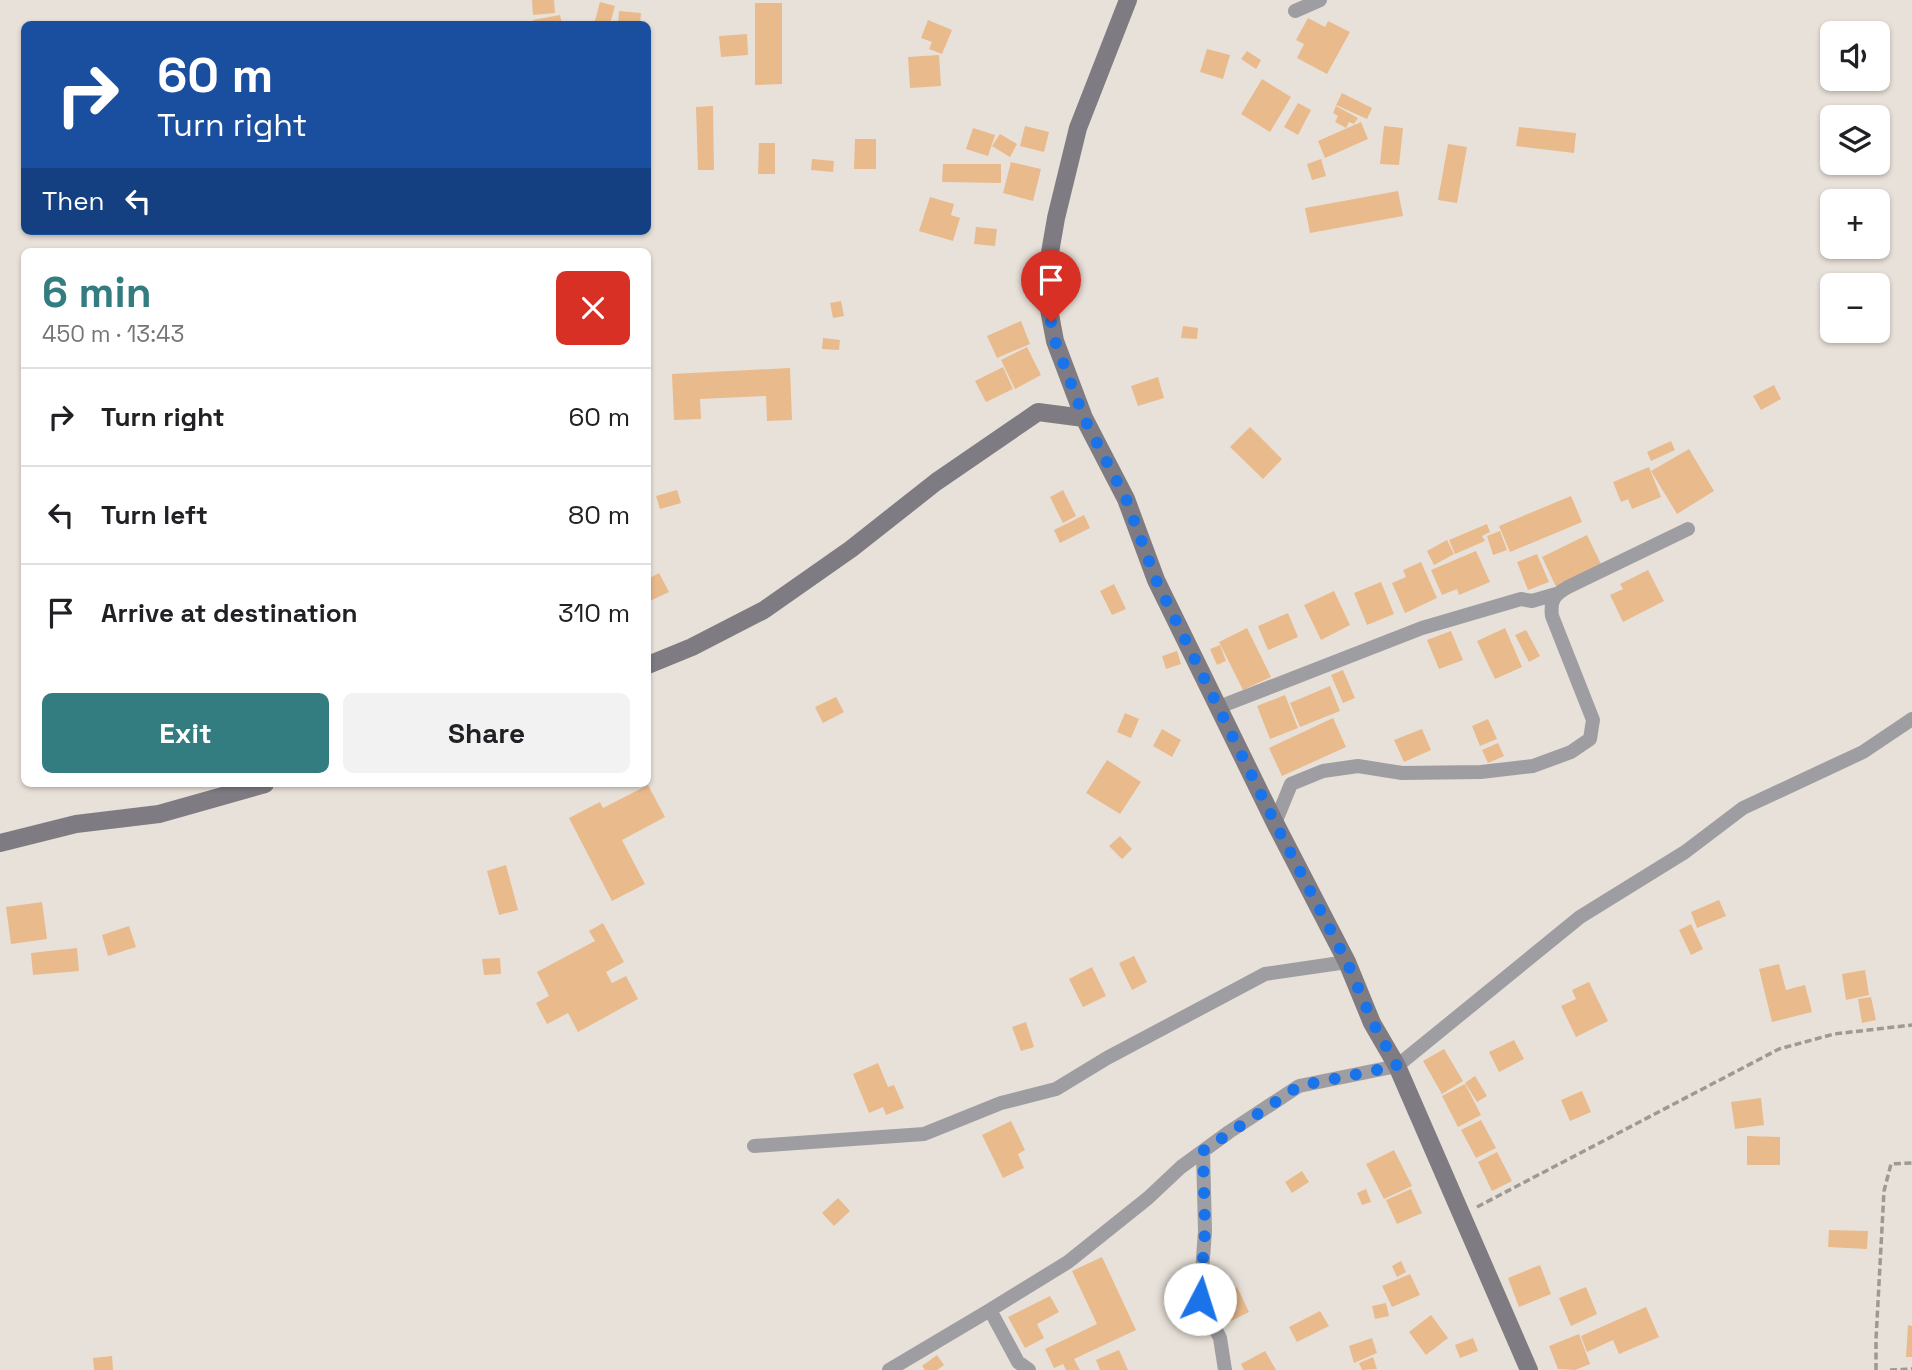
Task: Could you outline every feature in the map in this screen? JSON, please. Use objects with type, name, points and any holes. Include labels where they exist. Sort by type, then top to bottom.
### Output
[{"type":"street","points":[[1128,0],[1078,128],[1056,218],[1047,270],[1048,304],[1055,341],[1084,418],[1126,499],[1156,580],[1275,823],[1347,962],[1373,1023],[1397,1066],[1529,1370]]},
{"type":"street","points":[[1295,11],[1320,0]]},
{"type":"street","points":[[651,664],[692,647],[764,610],[851,549],[936,482],[1038,412],[1084,418]]},
{"type":"street","points":[[1219,707],[1422,628],[1521,599],[1532,601],[1556,594],[1688,529]]},
{"type":"street","points":[[1275,823],[1291,784],[1324,771],[1358,766],[1402,773],[1481,772],[1533,766],[1571,752],[1590,740],[1593,720],[1552,616],[1550,603],[1556,594]]},
{"type":"street","points":[[889,1370],[1068,1262],[1203,1151],[1299,1086],[1397,1066],[1580,917],[1685,852],[1743,808],[1863,752],[1912,719]]},
{"type":"street","points":[[0,843],[76,824],[159,814],[254,787]]},
{"type":"street","points":[[754,1146],[924,1134],[1002,1102],[1056,1089],[1118,1051],[1265,974],[1347,962]]},
{"type":"street","points":[[1203,1151],[1205,1231],[1200,1299],[1220,1338],[1225,1370]]},
{"type":"street","points":[[990,1310],[1018,1362],[1029,1370]]},
{"type":"path","points":[[1463,1215],[1779,1049],[1834,1034],[1912,1025]]},
{"type":"path","points":[[1876,1370],[1875,1339],[1884,1191],[1891,1164],[1912,1163]]},
{"type":"path","points":[[1890,1370],[1912,1369]]},
{"type":"building","points":[[532,0],[554,0],[555,13],[533,15]]},
{"type":"building","points":[[600,2],[615,6],[611,21],[595,21]]},
{"type":"building","points":[[755,3],[782,3],[782,84],[755,85]]},
{"type":"building","points":[[619,11],[641,13],[640,21],[618,21]]},
{"type":"building","points":[[560,15],[561,21],[533,21]]},
{"type":"building","points":[[1308,18],[1325,27],[1328,21],[1350,32],[1327,74],[1297,58],[1304,44],[1296,40]]},
{"type":"building","points":[[928,20],[952,30],[942,54],[929,49],[932,42],[921,38]]},
{"type":"building","points":[[747,34],[748,55],[721,57],[719,36]]},
{"type":"building","points":[[1207,49],[1230,55],[1223,79],[1200,72]]},
{"type":"building","points":[[1247,51],[1261,60],[1256,69],[1241,59]]},
{"type":"building","points":[[939,55],[941,86],[910,88],[908,57]]},
{"type":"building","points":[[1262,79],[1291,97],[1270,132],[1241,114]]},
{"type":"building","points":[[1342,93],[1372,108],[1367,119],[1336,105]]},
{"type":"building","points":[[1298,103],[1311,110],[1298,135],[1284,127]]},
{"type":"building","points":[[713,106],[714,170],[698,170],[696,107]]},
{"type":"building","points":[[1336,106],[1358,118],[1354,124],[1349,122],[1346,128],[1335,122],[1338,116],[1333,113]]},
{"type":"building","points":[[1361,122],[1368,139],[1325,158],[1318,141]]},
{"type":"building","points":[[1025,126],[1049,132],[1044,152],[1020,146]]},
{"type":"building","points":[[1384,126],[1403,128],[1399,165],[1380,164]]},
{"type":"building","points":[[1519,127],[1576,133],[1574,153],[1516,146]]},
{"type":"building","points":[[973,128],[995,135],[988,156],[966,149]]},
{"type":"building","points":[[1000,134],[1017,144],[1010,157],[992,146]]},
{"type":"building","points":[[855,139],[876,139],[876,169],[854,169]]},
{"type":"building","points":[[759,143],[775,143],[775,174],[758,174]]},
{"type":"building","points":[[1448,144],[1467,147],[1457,203],[1438,200]]},
{"type":"building","points":[[812,159],[834,161],[833,172],[811,170]]},
{"type":"building","points":[[1321,159],[1326,176],[1312,180],[1307,164]]},
{"type":"building","points":[[1011,162],[1041,169],[1033,201],[1003,193]]},
{"type":"building","points":[[943,164],[1001,164],[1001,183],[942,182]]},
{"type":"building","points":[[1398,191],[1403,216],[1310,233],[1305,208]]},
{"type":"building","points":[[930,197],[954,204],[951,215],[960,218],[953,241],[919,231]]},
{"type":"building","points":[[976,227],[997,229],[995,246],[974,244]]},
{"type":"building","points":[[841,301],[844,316],[833,318],[830,303]]},
{"type":"building","points":[[1021,321],[1030,344],[997,358],[987,336]]},
{"type":"building","points":[[1183,326],[1198,328],[1197,339],[1181,338]]},
{"type":"building","points":[[823,338],[840,340],[839,350],[822,349]]},
{"type":"building","points":[[1027,347],[1041,375],[1015,389],[1001,360]]},
{"type":"building","points":[[1003,367],[1013,389],[986,402],[975,381]]},
{"type":"building","points":[[790,368],[792,420],[767,421],[766,396],[700,399],[701,419],[674,420],[672,374]]},
{"type":"building","points":[[1158,377],[1164,398],[1138,406],[1131,386]]},
{"type":"building","points":[[1774,385],[1781,399],[1761,410],[1753,396]]},
{"type":"building","points":[[1250,427],[1282,459],[1263,479],[1230,447]]},
{"type":"building","points":[[1671,441],[1675,450],[1651,461],[1647,452]]},
{"type":"building","points":[[1689,449],[1714,491],[1677,514],[1651,471]]},
{"type":"building","points":[[1649,467],[1661,497],[1632,509],[1628,499],[1621,502],[1613,482]]},
{"type":"building","points":[[677,490],[681,503],[660,509],[656,496]]},
{"type":"building","points":[[1063,490],[1076,516],[1063,523],[1050,497]]},
{"type":"building","points":[[1571,496],[1582,522],[1510,552],[1499,526]]},
{"type":"building","points":[[1084,515],[1090,528],[1060,543],[1054,530]]},
{"type":"building","points":[[1487,524],[1490,532],[1482,536],[1485,541],[1455,554],[1449,540]]},
{"type":"building","points":[[1500,531],[1507,550],[1493,555],[1487,536]]},
{"type":"building","points":[[1587,535],[1602,566],[1557,589],[1542,557]]},
{"type":"building","points":[[1447,540],[1454,554],[1434,565],[1427,551]]},
{"type":"building","points":[[1476,551],[1490,582],[1459,595],[1457,589],[1442,595],[1431,570]]},
{"type":"building","points":[[1537,554],[1549,582],[1528,590],[1517,562]]},
{"type":"building","points":[[1421,562],[1437,598],[1405,613],[1392,583],[1406,577],[1403,570]]},
{"type":"building","points":[[1648,570],[1664,601],[1623,622],[1610,595],[1623,589],[1620,584]]},
{"type":"building","points":[[659,573],[669,592],[651,601],[651,577]]},
{"type":"building","points":[[1381,582],[1394,614],[1367,625],[1354,593]]},
{"type":"building","points":[[1114,584],[1126,609],[1112,615],[1100,591]]},
{"type":"building","points":[[1334,591],[1350,625],[1321,640],[1304,605]]},
{"type":"building","points":[[1288,613],[1298,637],[1268,650],[1258,626]]},
{"type":"building","points":[[1247,628],[1271,677],[1243,690],[1219,642]]},
{"type":"building","points":[[1505,628],[1522,667],[1495,679],[1477,641]]},
{"type":"building","points":[[1526,630],[1540,656],[1529,662],[1515,635]]},
{"type":"building","points":[[1451,631],[1463,660],[1439,669],[1427,640]]},
{"type":"building","points":[[1220,645],[1226,661],[1217,665],[1210,649]]},
{"type":"building","points":[[1177,651],[1181,664],[1166,669],[1162,656]]},
{"type":"building","points":[[1343,670],[1355,698],[1343,703],[1331,675]]},
{"type":"building","points":[[1330,686],[1340,711],[1300,727],[1290,703]]},
{"type":"building","points":[[1285,695],[1298,728],[1270,739],[1257,706]]},
{"type":"building","points":[[836,697],[844,712],[823,723],[815,707]]},
{"type":"building","points":[[1125,713],[1139,719],[1131,738],[1117,732]]},
{"type":"building","points":[[1333,718],[1346,747],[1282,776],[1269,748]]},
{"type":"building","points":[[1488,719],[1497,739],[1480,746],[1472,726]]},
{"type":"building","points":[[1162,729],[1181,740],[1172,757],[1153,746]]},
{"type":"building","points":[[1422,729],[1431,750],[1404,762],[1394,740]]},
{"type":"building","points":[[1498,743],[1504,756],[1488,763],[1482,750]]},
{"type":"building","points":[[1107,760],[1141,782],[1120,814],[1086,793]]},
{"type":"building","points":[[649,787],[665,817],[622,840],[645,884],[612,901],[569,818],[600,802],[603,808]]},
{"type":"building","points":[[1120,836],[1132,849],[1122,859],[1109,846]]},
{"type":"building","points":[[506,865],[518,910],[499,915],[487,871]]},
{"type":"building","points":[[1719,900],[1726,916],[1697,928],[1691,912]]},
{"type":"building","points":[[42,902],[47,939],[11,944],[6,907]]},
{"type":"building","points":[[603,923],[624,962],[606,972],[612,983],[626,976],[638,999],[578,1032],[568,1013],[547,1024],[536,1003],[549,996],[537,972],[595,941],[589,931]]},
{"type":"building","points":[[1691,924],[1703,949],[1691,955],[1679,930]]},
{"type":"building","points":[[129,926],[136,947],[108,956],[102,935]]},
{"type":"building","points":[[77,948],[79,971],[33,975],[31,953]]},
{"type":"building","points":[[1134,956],[1147,982],[1132,990],[1119,963]]},
{"type":"building","points":[[500,958],[501,974],[484,975],[482,959]]},
{"type":"building","points":[[1779,964],[1786,990],[1805,985],[1812,1012],[1772,1022],[1759,969]]},
{"type":"building","points":[[1092,967],[1106,996],[1083,1007],[1069,979]]},
{"type":"building","points":[[1865,970],[1869,995],[1846,1000],[1842,974]]},
{"type":"building","points":[[1589,982],[1608,1021],[1576,1037],[1561,1006],[1576,999],[1572,990]]},
{"type":"building","points":[[1871,997],[1876,1020],[1862,1023],[1858,999]]},
{"type":"building","points":[[1026,1022],[1034,1047],[1021,1051],[1012,1027]]},
{"type":"building","points":[[1514,1040],[1524,1059],[1499,1072],[1489,1052]]},
{"type":"building","points":[[1444,1049],[1463,1081],[1442,1094],[1423,1061]]},
{"type":"building","points":[[878,1063],[888,1087],[894,1085],[904,1108],[886,1115],[883,1107],[869,1113],[853,1074]]},
{"type":"building","points":[[1475,1076],[1487,1096],[1477,1102],[1465,1083]]},
{"type":"building","points":[[1465,1084],[1481,1115],[1458,1127],[1442,1096]]},
{"type":"building","points":[[1582,1091],[1591,1112],[1570,1121],[1561,1100]]},
{"type":"building","points":[[1761,1098],[1764,1125],[1735,1129],[1731,1102]]},
{"type":"building","points":[[1481,1120],[1496,1148],[1476,1158],[1461,1130]]},
{"type":"building","points":[[1011,1121],[1025,1150],[1018,1154],[1024,1168],[1003,1178],[982,1135]]},
{"type":"building","points":[[1747,1136],[1780,1137],[1780,1165],[1747,1165]]},
{"type":"building","points":[[1394,1150],[1412,1186],[1384,1199],[1366,1164]]},
{"type":"building","points":[[1497,1152],[1512,1181],[1492,1191],[1478,1162]]},
{"type":"building","points":[[1302,1171],[1309,1182],[1292,1193],[1285,1182]]},
{"type":"building","points":[[1366,1189],[1371,1202],[1362,1205],[1357,1193]]},
{"type":"building","points":[[1411,1189],[1422,1213],[1397,1224],[1386,1200]]},
{"type":"building","points":[[838,1198],[850,1211],[834,1226],[822,1213]]},
{"type":"building","points":[[1829,1230],[1868,1231],[1867,1249],[1828,1247]]},
{"type":"building","points":[[1102,1257],[1136,1330],[1074,1359],[1080,1370],[1066,1370],[1063,1364],[1054,1368],[1045,1349],[1097,1324],[1072,1271]]},
{"type":"building","points":[[1401,1261],[1406,1272],[1397,1277],[1392,1266]]},
{"type":"building","points":[[1540,1265],[1551,1294],[1519,1307],[1508,1278]]},
{"type":"building","points":[[1410,1274],[1420,1295],[1392,1307],[1382,1286]]},
{"type":"building","points":[[1237,1287],[1249,1312],[1227,1323],[1214,1299]]},
{"type":"building","points":[[1586,1287],[1597,1314],[1571,1326],[1559,1298]]},
{"type":"building","points":[[1050,1296],[1059,1312],[1037,1324],[1044,1338],[1025,1348],[1008,1317]]},
{"type":"building","points":[[1386,1303],[1389,1316],[1375,1319],[1372,1306]]},
{"type":"building","points":[[1646,1307],[1659,1337],[1619,1354],[1613,1340],[1587,1352],[1581,1336]]},
{"type":"building","points":[[1320,1311],[1329,1326],[1297,1342],[1289,1327]]},
{"type":"building","points":[[1431,1315],[1448,1338],[1426,1355],[1409,1332]]},
{"type":"building","points":[[1908,1325],[1912,1326],[1912,1357],[1906,1357]]},
{"type":"building","points":[[1579,1334],[1590,1364],[1575,1370],[1558,1369],[1549,1346]]},
{"type":"building","points":[[1372,1338],[1377,1353],[1354,1363],[1349,1346]]},
{"type":"building","points":[[1473,1338],[1478,1351],[1460,1358],[1455,1345]]},
{"type":"building","points":[[1119,1350],[1128,1370],[1100,1370],[1096,1360]]},
{"type":"building","points":[[1265,1351],[1276,1370],[1244,1370],[1241,1364]]},
{"type":"building","points":[[937,1355],[944,1365],[937,1370],[925,1370],[922,1366]]},
{"type":"building","points":[[112,1356],[113,1370],[94,1370],[93,1358]]},
{"type":"building","points":[[1373,1357],[1377,1369],[1362,1370],[1359,1363]]},
{"type":"route","points":[[1051,322],[1055,341],[1084,418],[1126,499],[1156,580],[1275,823],[1347,962],[1373,1023],[1397,1066],[1299,1086],[1203,1151],[1205,1231],[1200,1299]]}]
